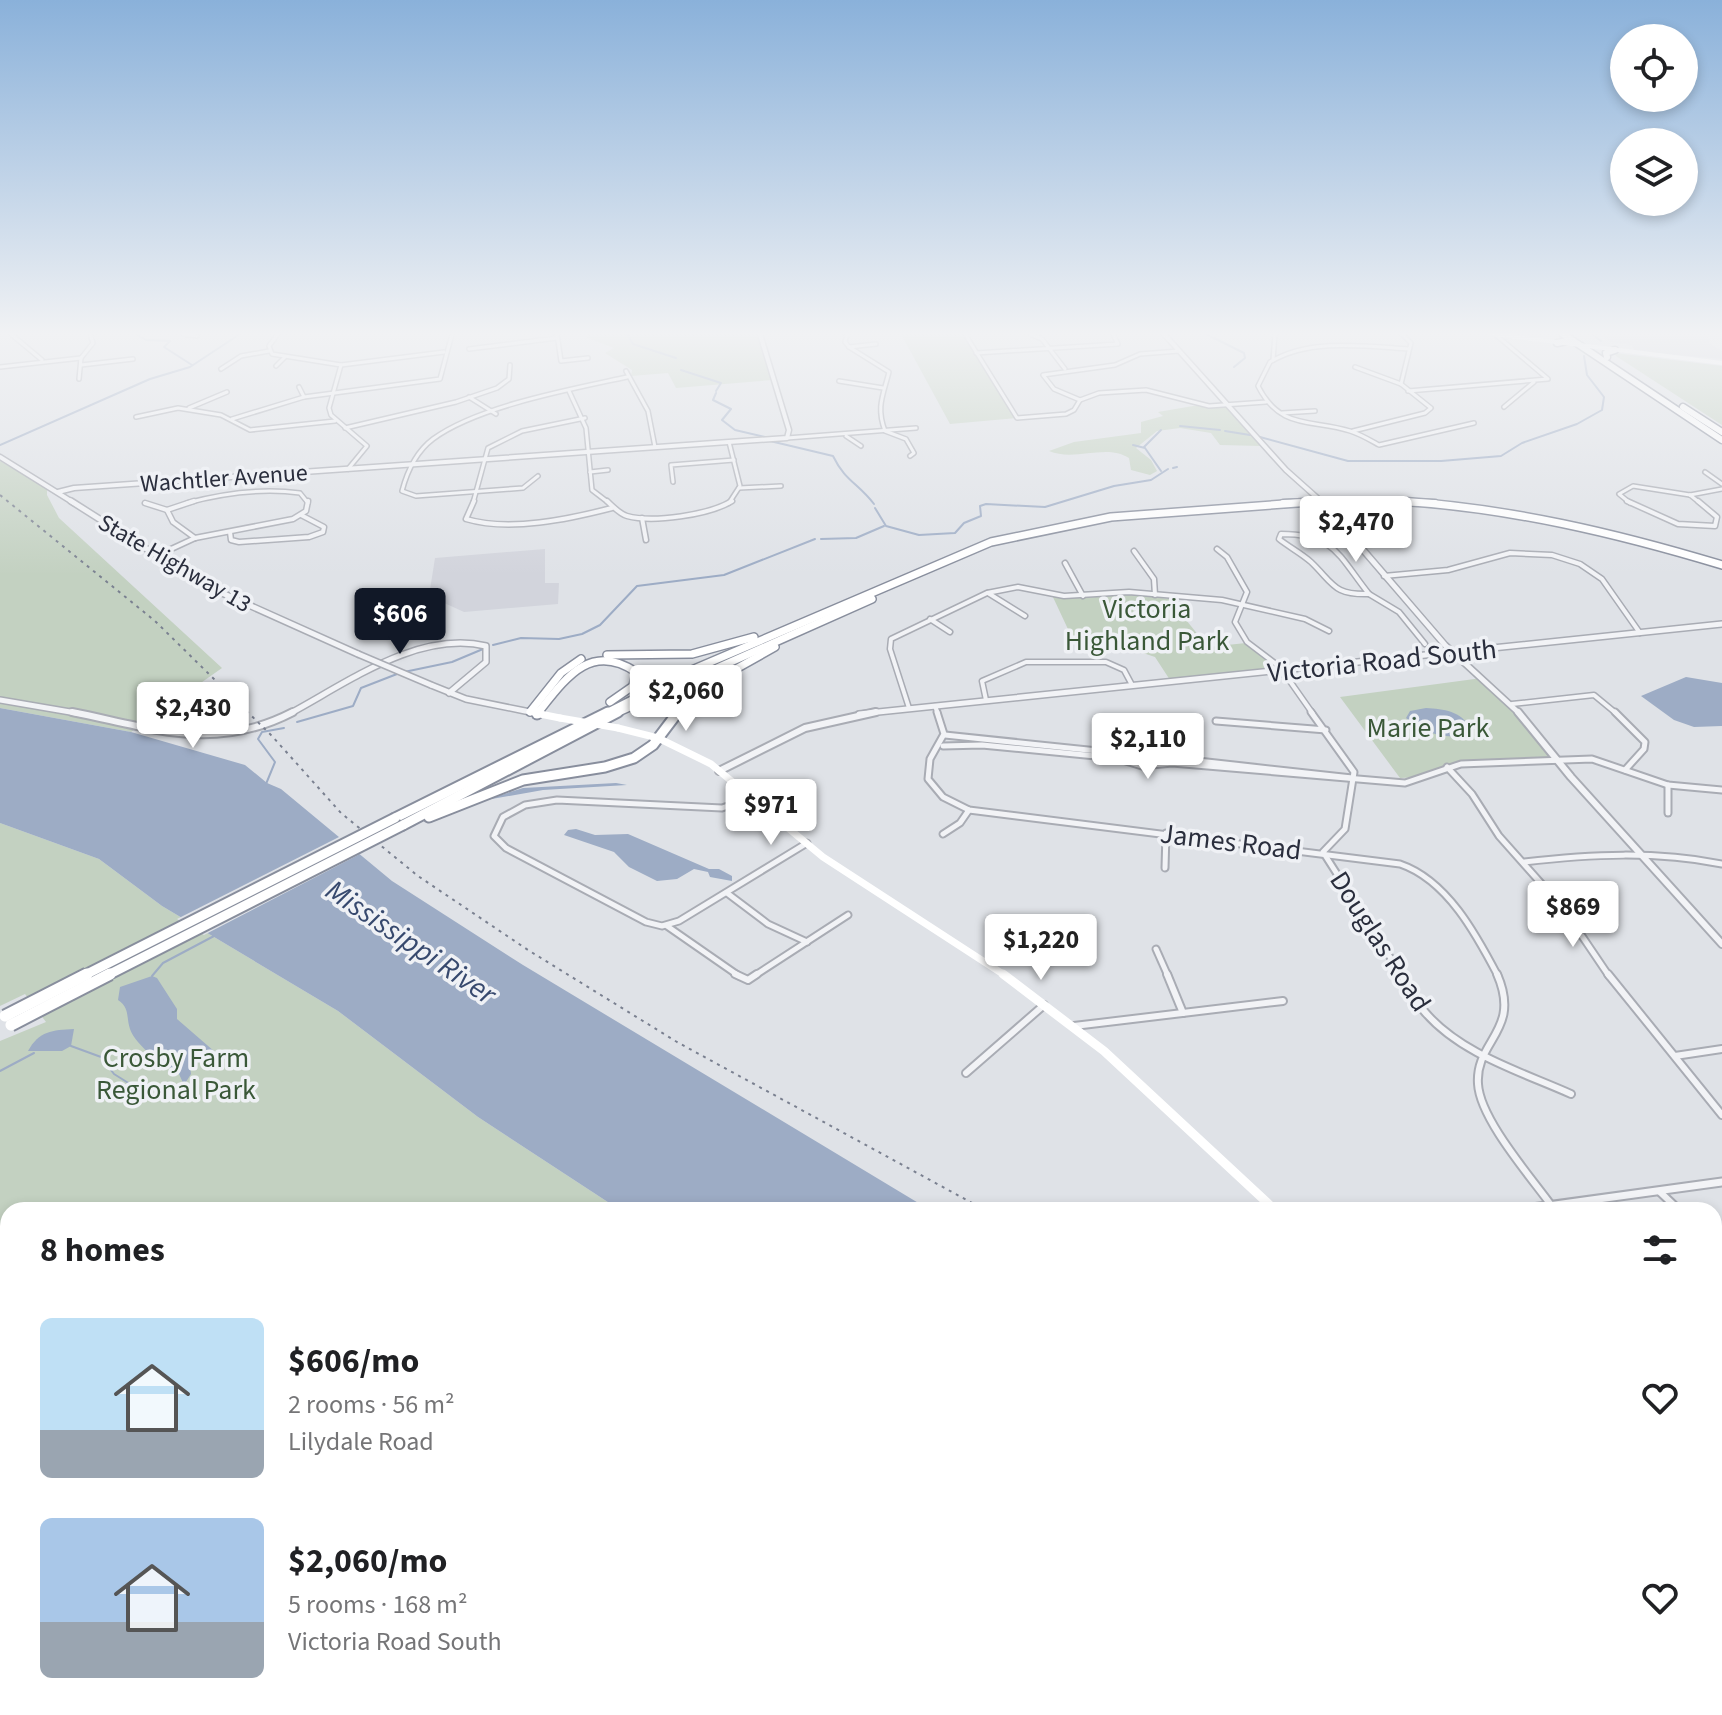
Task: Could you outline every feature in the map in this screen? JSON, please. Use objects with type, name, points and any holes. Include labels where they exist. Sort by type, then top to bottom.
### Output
[{"type":"highway","points":[[1683,414],[1722,440]]},
{"type":"highway","points":[[1694,414],[1722,432]]},
{"type":"highway","points":[[1338,503],[1414,505],[1498,513],[1631,541],[1722,565]]},
{"type":"highway","points":[[0,1032],[5,1020],[614,706],[991,542],[1043,526],[1135,512],[1338,503],[1461,505],[1526,514],[1616,533],[1722,565]]},
{"type":"highway","points":[[401,818],[621,710],[978,552],[1048,530],[1144,515],[1314,504]]},
{"type":"highway","points":[[534,713],[561,673],[580,660],[608,655],[670,656],[712,651],[836,608]]},
{"type":"highway","points":[[401,818],[424,820],[523,780],[624,762],[643,753],[682,705],[714,679],[850,608]]},
{"type":"highway","points":[[401,818],[428,797],[624,694],[637,682],[636,672],[615,661],[584,664],[570,673],[534,713]]},
{"type":"main road","points":[[534,713],[658,738],[685,749],[719,771],[858,882],[947,935],[1073,1026],[1266,1202]]},
{"type":"street","points":[[136,417],[146,414]]},
{"type":"street","points":[[210,414],[232,419],[250,430],[335,421]]},
{"type":"street","points":[[232,419],[248,414]]},
{"type":"street","points":[[332,414],[335,421],[367,446],[352,460],[348,469]]},
{"type":"street","points":[[345,428],[399,414]]},
{"type":"street","points":[[496,414],[439,435],[423,448],[405,479],[402,491],[405,495],[523,488],[538,476]]},
{"type":"street","points":[[583,414],[590,452],[592,490],[625,516],[642,518],[715,510],[729,504],[738,497],[739,488],[729,442]]},
{"type":"street","points":[[649,414],[655,447]]},
{"type":"street","points":[[784,414],[789,430],[787,438]]},
{"type":"street","points":[[879,414],[885,431],[909,443],[914,453],[910,456]]},
{"type":"street","points":[[1014,414],[1017,418],[1066,414]]},
{"type":"street","points":[[1236,414],[1286,470],[1314,493],[1445,645],[1512,704],[1722,944]]},
{"type":"street","points":[[1281,414],[1305,426],[1352,431],[1417,414]]},
{"type":"street","points":[[585,418],[503,439],[488,448],[483,459],[479,492],[466,515],[471,523],[575,517],[612,508]]},
{"type":"street","points":[[1352,431],[1373,443],[1386,445],[1474,423]]},
{"type":"street","name":"Wachtler Avenue","points":[[58,492],[74,488],[845,436],[916,428]]},
{"type":"street","points":[[845,436],[861,446]]},
{"type":"street","name":"State Highway 13","points":[[2,458],[154,555],[240,603],[449,693],[534,713]]},
{"type":"street","points":[[673,482],[671,465],[734,460]]},
{"type":"street","points":[[590,472],[608,470]]},
{"type":"street","points":[[1705,472],[1722,487]]},
{"type":"street","points":[[739,488],[781,486]]},
{"type":"street","points":[[1722,487],[1690,495],[1633,486],[1619,494],[1627,502],[1681,525],[1722,529]]},
{"type":"street","points":[[145,503],[167,510],[211,496],[287,492],[300,493],[308,502],[301,515]]},
{"type":"street","points":[[1690,495],[1717,517],[1715,526]]},
{"type":"street","points":[[167,510],[173,522],[195,538]]},
{"type":"street","points":[[154,555],[195,538],[301,515],[324,527],[323,532],[309,537],[236,542],[231,540],[230,532]]},
{"type":"street","points":[[642,518],[646,540]]},
{"type":"street","points":[[1369,594],[1351,595],[1332,588],[1313,565],[1279,539],[1289,531],[1310,534],[1329,543],[1369,594],[1399,612],[1425,644]]},
{"type":"street","points":[[1217,549],[1227,557],[1247,592],[1235,622],[1238,632],[1282,670],[1349,761],[1353,778]]},
{"type":"street","points":[[1134,551],[1154,579],[1155,595]]},
{"type":"street","points":[[1383,576],[1455,569],[1508,553],[1550,556],[1579,565],[1601,578],[1611,589],[1621,614],[1640,633]]},
{"type":"street","points":[[1065,563],[1083,596]]},
{"type":"street","points":[[909,708],[890,649],[891,639],[987,593],[1018,587],[1083,596],[1129,592],[1242,605],[1305,619],[1329,631]]},
{"type":"street","points":[[987,593],[1025,616]]},
{"type":"street","points":[[1399,612],[1413,610]]},
{"type":"street","points":[[929,619],[950,632]]},
{"type":"street","name":"Victoria Road South","points":[[719,771],[788,732],[836,717],[1722,624]]},
{"type":"street","points":[[0,700],[199,736],[245,732],[415,651],[460,640],[486,646],[486,662],[449,693]]},
{"type":"street","points":[[986,700],[982,681],[1012,665],[1026,662],[1106,662],[1124,670],[1132,685]]},
{"type":"street","points":[[1512,704],[1588,695],[1601,698],[1645,742],[1644,749],[1625,770]]},
{"type":"street","points":[[935,705],[945,735],[943,746],[930,759],[928,779],[943,797],[969,810],[960,823],[943,834]]},
{"type":"street","points":[[1216,721],[1326,730]]},
{"type":"street","points":[[945,735],[1117,753],[1148,750],[1171,758],[1353,778]]},
{"type":"street","points":[[943,746],[982,745],[1125,759],[1142,766],[1172,763],[1420,781],[1447,766],[1592,759],[1668,785],[1722,790]]},
{"type":"street","points":[[1447,766],[1563,908],[1625,1000],[1722,1115]]},
{"type":"street","name":"Douglas Road","points":[[1353,778],[1345,829],[1323,852],[1424,1011],[1442,1030],[1571,1094]]},
{"type":"street","points":[[1668,785],[1668,813]]},
{"type":"street","points":[[751,798],[720,808],[634,800],[555,800],[513,809],[497,823],[494,836],[502,846],[646,922],[666,925],[726,893],[807,843]]},
{"type":"street","name":"James Road","points":[[969,810],[1398,863],[1428,878],[1495,968],[1506,994],[1506,1008],[1487,1055]]},
{"type":"street","points":[[1165,868],[1166,833]]},
{"type":"street","points":[[1523,862],[1580,855],[1680,854],[1722,864]]},
{"type":"street","points":[[726,893],[768,924],[807,942]]},
{"type":"street","points":[[666,925],[676,937],[744,980],[755,978],[848,915]]},
{"type":"street","points":[[1156,949],[1183,1013]]},
{"type":"street","points":[[1073,1026],[1283,1001]]},
{"type":"street","points":[[966,1073],[1045,1004]]},
{"type":"street","points":[[1674,1056],[1722,1049]]},
{"type":"street","points":[[1487,1055],[1478,1087],[1486,1107],[1549,1202]]},
{"type":"street","points":[[1576,1202],[1722,1182]]},
{"type":"street","points":[[1660,1192],[1671,1202]]},
{"type":"shaded area","points":[[545,549],[545,583],[559,583],[558,604],[464,612],[429,596],[435,558]]},
{"type":"green space","points":[[945,414],[1014,414],[1017,418],[950,424]]},
{"type":"green space","points":[[1161,414],[1233,414],[1262,446],[1220,445],[1211,433],[1180,428],[1157,431],[1136,448],[1151,460],[1157,471],[1150,475],[1131,470],[1129,458],[1120,454],[1069,455],[1049,451],[1074,442],[1141,433],[1141,422],[1163,416]]},
{"type":"green space","points":[[1705,414],[1722,414],[1722,425]]},
{"type":"green space","points":[[0,461],[47,488],[47,495],[59,518],[222,668],[131,732],[0,708]]},
{"type":"green space","name":"Victoria Highland Park","points":[[1134,594],[1169,599],[1208,647],[1246,643],[1274,664],[1270,668],[1170,680],[1155,657],[1110,642],[1074,642],[1052,595],[1083,598]]},
{"type":"green space","name":"Marie Park","points":[[1482,678],[1538,738],[1551,760],[1452,763],[1423,777],[1400,778],[1340,697]]},
{"type":"green space","name":"Crosby Farm Regional Park","points":[[0,823],[99,859],[162,906],[338,1011],[478,1117],[608,1202],[0,1202],[0,1041],[46,1022],[25,994],[0,1006]]},
{"type":"water","points":[[1686,677],[1722,683],[1722,726],[1694,727],[1674,720],[1641,696]]},
{"type":"water","name":"Mississippi River","points":[[0,708],[131,732],[245,765],[267,783],[281,789],[392,881],[523,965],[917,1202],[608,1202],[478,1117],[338,1011],[162,906],[99,859],[0,823]]},
{"type":"water","points":[[1426,708],[1457,714],[1470,728],[1454,736],[1437,735],[1406,718],[1410,711]]},
{"type":"water","points":[[627,785],[543,790],[486,800],[523,788]]},
{"type":"water","points":[[576,829],[595,835],[628,834],[709,869],[719,869],[732,876],[732,881],[710,877],[708,872],[694,869],[677,879],[657,881],[629,867],[614,852],[564,835],[568,830]]},
{"type":"water","points":[[152,976],[157,978],[177,1009],[177,1019],[215,1052],[190,1066],[191,1074],[184,1085],[179,1074],[138,1042],[130,1029],[126,1010],[118,1000],[120,987]]},
{"type":"water","points":[[74,1029],[71,1046],[62,1051],[28,1051],[37,1039],[47,1033]]},
{"type":"pier","points":[[343,835],[364,852],[204,935],[177,919]]},
{"type":"waterway","points":[[0,445],[70,414]]},
{"type":"waterway","points":[[727,414],[722,420],[735,430],[765,437]]},
{"type":"waterway","points":[[1260,437],[1348,461],[1441,461],[1501,456],[1522,443],[1577,424],[1595,414]]},
{"type":"waterway","points":[[1180,426],[1220,430]]},
{"type":"waterway","points":[[1144,447],[1161,430]]},
{"type":"waterway","points":[[1225,431],[1250,435]]},
{"type":"waterway","points":[[770,441],[833,456],[842,471],[874,504]]},
{"type":"waterway","points":[[1133,445],[1145,448],[1161,471]]},
{"type":"waterway","points":[[1173,468],[1177,467]]},
{"type":"waterway","points":[[875,508],[886,526],[919,535],[955,533],[964,523],[981,516],[980,506],[986,504],[1045,507],[1114,486],[1151,480],[1168,469]]},
{"type":"waterway","points":[[821,539],[856,538],[884,526]]},
{"type":"waterway","points":[[493,645],[521,638],[559,639],[582,634],[600,625],[637,586],[724,575],[815,539]]},
{"type":"waterway","points":[[404,672],[452,662],[483,649]]},
{"type":"waterway","points":[[297,722],[353,706],[361,688],[397,674]]},
{"type":"waterway","points":[[1276,675],[1281,677]]},
{"type":"waterway","points":[[266,784],[275,762],[258,739],[262,732],[284,728]]},
{"type":"waterway","points":[[152,976],[163,963],[214,936]]},
{"type":"waterway","points":[[71,1046],[101,1057],[114,1074],[138,1089],[170,1090],[184,1083]]},
{"type":"waterway","points":[[0,1071],[34,1053]]},
{"type":"railway","points":[[0,495],[155,621],[272,736],[341,813],[418,876],[528,950],[677,1042],[970,1202]]}]
